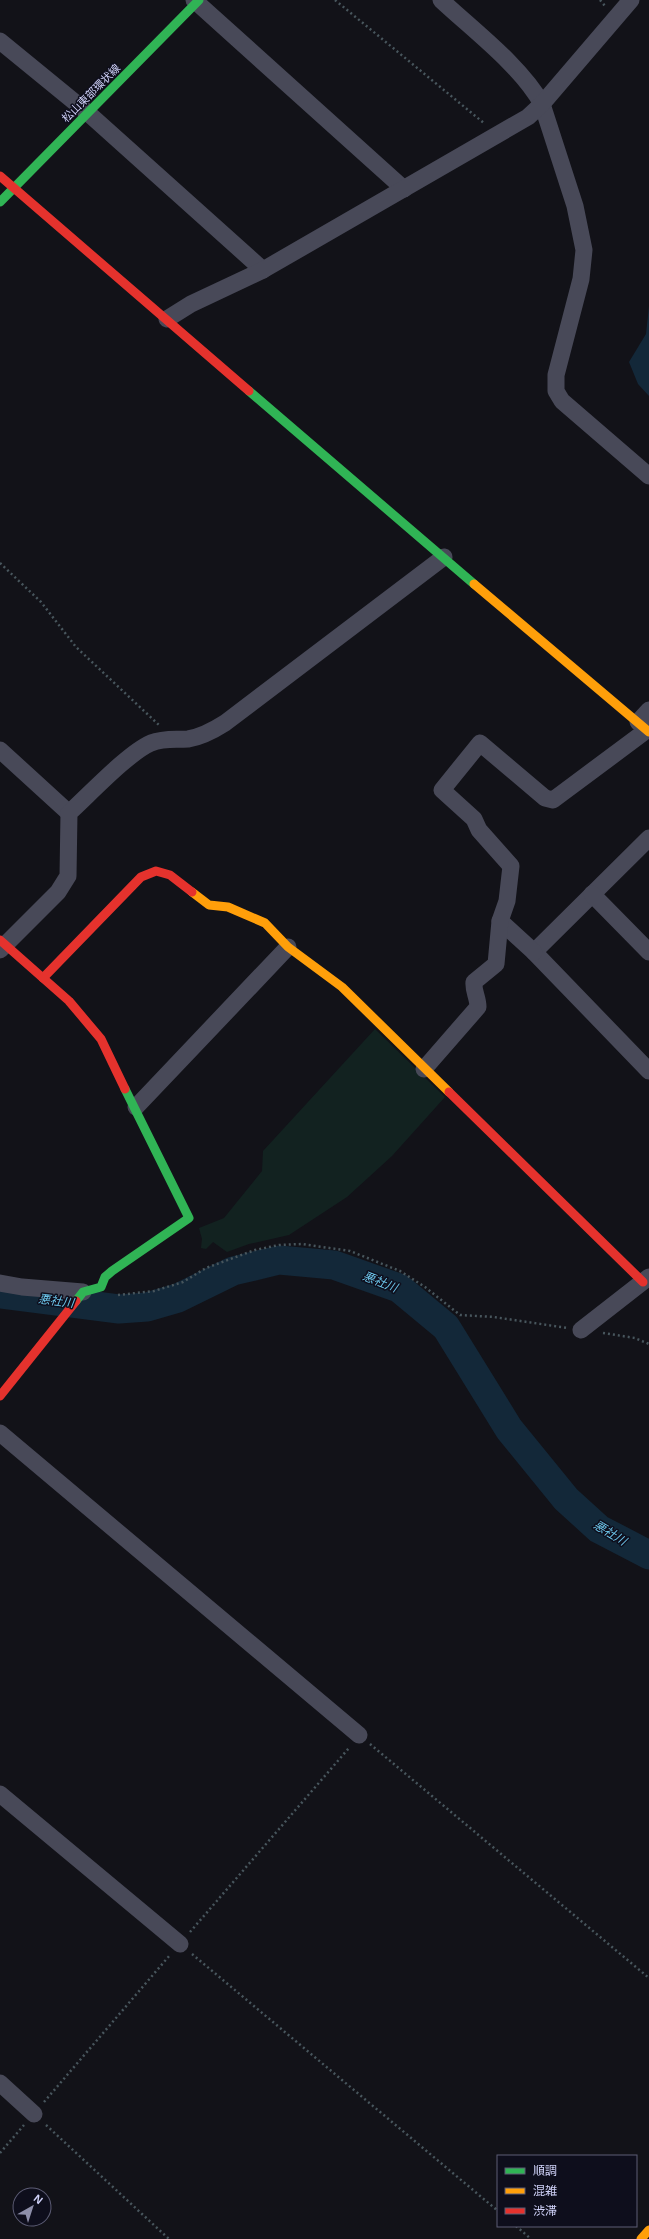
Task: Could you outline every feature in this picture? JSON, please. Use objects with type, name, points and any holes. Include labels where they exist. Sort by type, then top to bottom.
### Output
[{"type":"street","points":[[441,0],[528,82],[542,104],[575,206],[584,250],[581,279],[556,375],[556,391],[562,402],[649,476]]},
{"type":"street","points":[[166,319],[191,304],[262,270],[528,117],[542,104],[631,0]]},
{"type":"street","points":[[197,1],[404,188]]},
{"type":"street","name":"松山東部環状線","points":[[0,202],[197,1]]},
{"type":"street","points":[[0,41],[88,113],[262,270]]},
{"type":"street","points":[[0,176],[444,557],[646,724],[553,800],[545,798],[480,743],[471,751],[442,790],[474,819],[479,830],[511,866],[506,901],[500,921],[496,964],[474,982],[473,991],[478,999],[478,1007],[424,1069]]},
{"type":"street","points":[[0,1283],[81,1294],[101,1288],[105,1277],[112,1271],[189,1218],[136,1107],[101,1039],[69,1001],[2,945],[58,892],[68,876],[69,813],[137,752],[151,743],[175,738],[188,738],[209,732],[225,723],[444,557]]},
{"type":"street","points":[[0,750],[69,813]]},
{"type":"street","points":[[534,952],[649,838]]},
{"type":"street","points":[[43,978],[141,877],[156,871],[170,875],[209,905],[228,906],[265,924],[288,947],[342,987],[424,1069],[646,1279],[581,1330]]},
{"type":"street","points":[[592,894],[649,952]]},
{"type":"street","points":[[500,921],[534,952],[649,1071]]},
{"type":"street","points":[[136,1107],[288,947]]},
{"type":"street","points":[[0,1396],[62,1320],[81,1294]]},
{"type":"street","points":[[0,1433],[360,1735]]},
{"type":"street","points":[[0,1794],[180,1944]]},
{"type":"street","points":[[0,2083],[34,2114]]},
{"type":"street","points":[[641,2239],[649,2230]]},
{"type":"path","points":[[335,0],[498,134]]},
{"type":"path","points":[[0,563],[41,602],[76,647],[141,710],[175,738]]},
{"type":"path","points":[[101,1288],[112,1296],[154,1291],[183,1282],[206,1268],[232,1258],[279,1245],[302,1244],[350,1251],[400,1271],[425,1287],[460,1314],[494,1317],[635,1338],[649,1344]]},
{"type":"path","points":[[360,1735],[649,1978]]},
{"type":"path","points":[[180,1944],[497,2210]]},
{"type":"path","points":[[34,2114],[169,2239]]},
{"type":"path","points":[[517,2227],[531,2239]]},
{"type":"shaded area","points":[[375,1029],[445,1097],[392,1156],[347,1197],[289,1235],[249,1244],[227,1252],[213,1242],[206,1249],[201,1248],[202,1239],[199,1228],[224,1218],[262,1171],[263,1151]]},
{"type":"water","points":[[649,306],[649,396],[638,384],[629,362],[646,334]]},
{"type":"waterway","name":"悪社川","points":[[0,1294],[119,1309],[147,1307],[178,1298],[233,1271],[279,1260],[334,1265],[399,1288],[446,1327],[509,1429],[566,1499],[599,1529],[649,1555]]},
{"type":"traffic: fast","points":[[0,202],[199,0]]},
{"type":"traffic: fast","points":[[249,391],[474,584]]},
{"type":"traffic: fast","points":[[76,1301],[83,1292],[101,1287],[105,1277],[112,1271],[189,1218],[125,1089]]},
{"type":"traffic: slow","points":[[474,584],[649,732]]},
{"type":"traffic: slow","points":[[192,892],[209,905],[228,907],[265,923],[288,947],[342,987],[449,1092]]},
{"type":"traffic: slow","points":[[641,2239],[649,2230]]},
{"type":"traffic: jam","points":[[0,176],[249,391]]},
{"type":"traffic: jam","points":[[43,978],[141,877],[156,871],[170,875],[192,892]]},
{"type":"traffic: jam","points":[[0,940],[69,1001],[101,1039],[125,1089]]},
{"type":"traffic: jam","points":[[449,1092],[643,1282]]},
{"type":"traffic: jam","points":[[0,1396],[76,1301]]}]
